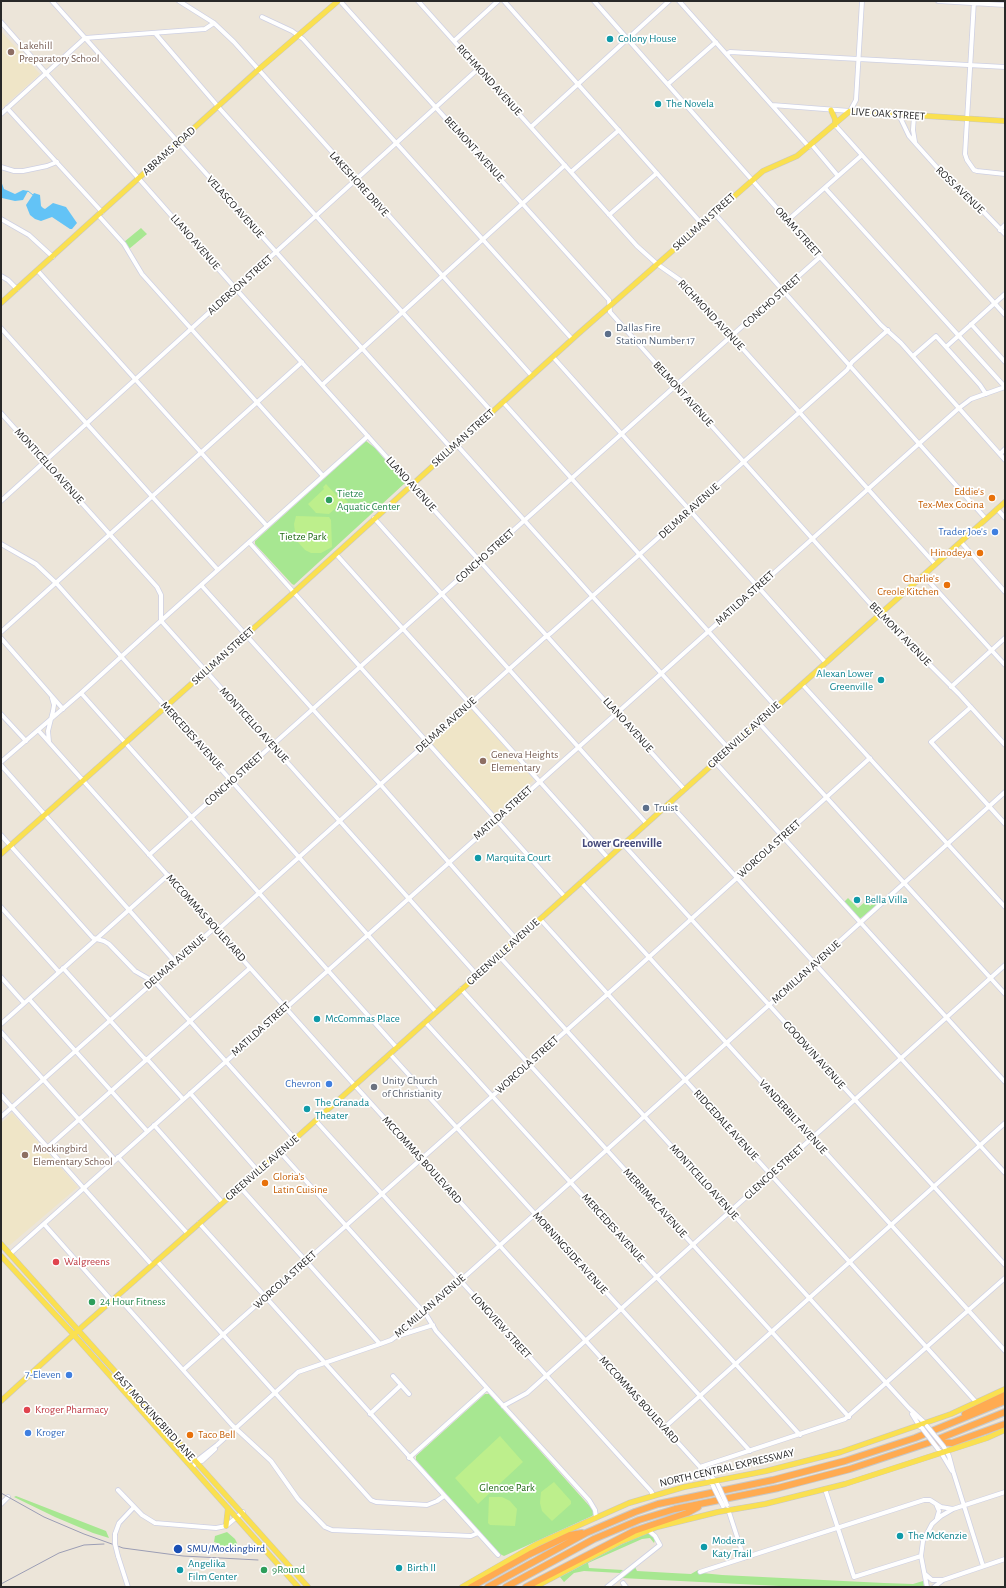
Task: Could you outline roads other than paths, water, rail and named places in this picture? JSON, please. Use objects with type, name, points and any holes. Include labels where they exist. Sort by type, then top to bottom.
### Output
[{"type":"highway","points":[[960,1420],[968,1412],[1005,1395]]},
{"type":"highway","name":"NORTH CENTRAL EXPRESSWAY","points":[[488,1587],[586,1533],[634,1512],[658,1504],[773,1480],[821,1468],[915,1438],[1005,1402]]},
{"type":"highway","points":[[506,1587],[594,1539],[622,1526],[663,1512],[814,1480],[862,1466],[931,1442],[1005,1412]]},
{"type":"highway","points":[[931,1442],[952,1443],[1005,1424]]},
{"type":"highway","points":[[526,1587],[634,1531],[687,1513],[706,1503]]},
{"type":"highway","points":[[471,1587],[530,1554],[570,1535],[586,1533]]},
{"type":"main road","name":"ABRAMS ROAD","points":[[1,303],[258,70],[339,1]]},
{"type":"main road","points":[[831,110],[834,116],[835,125]]},
{"type":"main road","name":"LIVE OAK STREET","points":[[850,111],[1005,121]]},
{"type":"main road","name":"SKILLMAN STREET","points":[[1,854],[294,592],[572,339],[763,170],[791,160],[810,146],[850,111]]},
{"type":"main road","name":"GREENVILLE AVENUE","points":[[1,1401],[78,1330],[355,1086],[728,749],[759,723],[1005,502]]},
{"type":"main road","name":"EAST MOCKINGBIRD LANE","points":[[1,1244],[223,1492],[243,1512],[308,1587]]},
{"type":"main road","points":[[2,1259],[10,1254]]},
{"type":"main road","name":"EAST MOCKINGBIRD LANE","points":[[2,1259],[74,1335],[298,1587]]},
{"type":"main road","name":"NORTH CENTRAL EXPRESSWAY","points":[[462,1587],[537,1544],[629,1502],[653,1495],[714,1484],[822,1457],[921,1427],[1005,1389]]},
{"type":"main road","points":[[128,1396],[132,1391]]},
{"type":"main road","points":[[157,1428],[161,1423]]},
{"type":"main road","points":[[535,1587],[598,1553],[648,1530],[726,1507],[766,1504],[826,1489],[867,1477],[1005,1430]]},
{"type":"main road","points":[[218,1496],[223,1492]]},
{"type":"main road","points":[[226,1526],[228,1519],[228,1508]]},
{"type":"main road","points":[[257,1541],[263,1536]]},
{"type":"main road","points":[[291,1579],[296,1574]]},
{"type":"street","name":"VELASCO AVENUE","points":[[52,1],[451,448]]},
{"type":"street","name":"LAKESHORE DRIVE","points":[[179,1],[214,23],[234,42],[532,376]]},
{"type":"street","name":"BELMONT AVENUE","points":[[339,1],[608,300],[610,312],[880,614],[1005,744]]},
{"type":"street","name":"RICHMOND AVENUE","points":[[418,1],[637,246],[657,264],[686,286],[935,564]]},
{"type":"street","points":[[454,41],[498,1]]},
{"type":"street","points":[[504,1],[702,224]]},
{"type":"street","name":"ORAM STREET","points":[[594,1],[820,257],[881,325],[888,330],[913,356],[1005,460]]},
{"type":"street","points":[[531,127],[669,1]]},
{"type":"street","points":[[679,1],[782,117],[838,176]]},
{"type":"street","name":"SKILLMAN STREET","points":[[850,111],[856,100],[862,1]]},
{"type":"street","points":[[938,1],[1005,5]]},
{"type":"street","points":[[974,2],[965,154],[974,170],[980,172],[1005,174]]},
{"type":"street","points":[[262,17],[292,31],[299,36],[572,339]]},
{"type":"street","name":"LLANO AVENUE","points":[[1,22],[236,289],[684,789]]},
{"type":"street","points":[[1,114],[85,38],[205,28],[214,23]]},
{"type":"street","points":[[155,33],[218,107],[492,412]]},
{"type":"street","points":[[668,84],[716,42]]},
{"type":"street","points":[[727,54],[730,52],[1005,67]]},
{"type":"street","name":"ALDERSON STREET","points":[[1,501],[436,108],[478,68]]},
{"type":"street","name":"LIVE OAK STREET","points":[[772,105],[850,111]]},
{"type":"street","points":[[782,117],[782,110],[790,107]]},
{"type":"street","points":[[7,108],[57,162],[100,213],[124,244],[142,274],[323,476]]},
{"type":"street","name":"ROSS AVENUE","points":[[899,115],[909,136],[916,144],[950,182],[975,203],[1005,234]]},
{"type":"street","points":[[914,116],[913,134],[916,144]]},
{"type":"street","points":[[835,125],[1005,315]]},
{"type":"street","points":[[571,172],[619,130]]},
{"type":"street","points":[[788,220],[862,155]]},
{"type":"street","points":[[1,167],[14,171],[23,171],[47,166],[57,162]]},
{"type":"street","points":[[322,385],[565,165]]},
{"type":"street","points":[[609,215],[656,173]]},
{"type":"street","points":[[825,188],[1005,387]]},
{"type":"street","points":[[714,214],[986,519]]},
{"type":"street","points":[[1,219],[29,235],[53,257]]},
{"type":"street","points":[[1000,230],[1005,225]]},
{"type":"street","name":"CONCHO STREET","points":[[150,855],[820,257]]},
{"type":"street","points":[[38,271],[267,526]]},
{"type":"street","points":[[1,276],[8,280],[17,289]]},
{"type":"street","points":[[946,347],[1005,294]]},
{"type":"street","points":[[971,324],[1005,362]]},
{"type":"street","points":[[1,328],[218,570]]},
{"type":"street","name":"DELMAR AVENUE","points":[[1,1117],[175,962],[211,931],[221,927],[427,742],[799,413],[847,370],[852,362],[888,330]]},
{"type":"street","points":[[913,356],[936,336],[980,385],[986,394]]},
{"type":"street","points":[[553,357],[826,663]]},
{"type":"street","points":[[1,632],[57,584],[302,362]]},
{"type":"street","name":"MATILDA STREET","points":[[10,1254],[616,712],[959,408],[971,399],[1005,387]]},
{"type":"street","points":[[503,402],[776,707]]},
{"type":"street","name":"MONTICELLO AVENUE","points":[[1,413],[157,587],[161,595],[161,620],[477,975]]},
{"type":"street","points":[[175,962],[1,764],[368,436]]},
{"type":"street","points":[[456,444],[728,749]]},
{"type":"street","points":[[1000,454],[1005,450]]},
{"type":"street","points":[[997,510],[1005,518]]},
{"type":"street","points":[[374,518],[441,595],[646,823]]},
{"type":"street","points":[[249,542],[565,897]]},
{"type":"street","points":[[960,542],[1005,592]]},
{"type":"street","name":"MERCEDES AVENUE","points":[[1,544],[36,564],[57,584],[436,1012]]},
{"type":"street","points":[[336,554],[608,858]]},
{"type":"street","points":[[923,575],[1005,665]]},
{"type":"street","points":[[201,585],[380,784],[517,940]]},
{"type":"street","points":[[1,638],[63,709]]},
{"type":"street","points":[[951,687],[1005,638]]},
{"type":"street","points":[[802,684],[1005,907]]},
{"type":"street","points":[[81,693],[396,1048]]},
{"type":"street","points":[[49,743],[48,731],[54,705],[50,694]]},
{"type":"street","points":[[970,707],[931,742],[1005,824]]},
{"type":"street","points":[[1,714],[26,741]]},
{"type":"street","points":[[759,723],[905,882],[1005,994]]},
{"type":"street","name":"MCCOMMAS BOULEVARD","points":[[38,730],[355,1086],[664,1428],[700,1467],[705,1469],[726,1507],[744,1558]]},
{"type":"street","name":"WORCOLA STREET","points":[[184,1370],[608,994],[870,758]]},
{"type":"street","points":[[715,762],[1005,1082]]},
{"type":"street","name":"MCMILLAN AVENUE","points":[[607,1150],[1005,792]]},
{"type":"street","points":[[669,803],[1005,1173]]},
{"type":"street","points":[[1,835],[93,938],[104,940],[135,971],[153,982],[295,1139]]},
{"type":"street","name":"GOODWIN AVENUE","points":[[623,844],[1005,1265]]},
{"type":"street","points":[[1,1024],[168,875]]},
{"type":"street","name":"VANDERBILT AVENUE","points":[[581,882],[1005,1351]]},
{"type":"street","points":[[1,907],[110,1020],[183,1099]]},
{"type":"street","name":"RIDGEDALE AVENUE","points":[[540,919],[928,1347],[976,1402]]},
{"type":"street","name":"MONTICELLO AVENUE","points":[[499,956],[887,1384],[926,1425],[946,1449],[983,1566]]},
{"type":"street","name":"GLENCOE STREET","points":[[503,1406],[523,1396],[620,1308],[772,1175],[1005,965]]},
{"type":"street","points":[[48,1148],[250,968]]},
{"type":"street","points":[[1,977],[24,1003]]},
{"type":"street","name":"MERRIMAC AVENUE","points":[[461,989],[849,1417]]},
{"type":"street","points":[[28,999],[147,1131]]},
{"type":"street","name":"MERCEDES AVENUE","points":[[426,1022],[800,1435]]},
{"type":"street","points":[[1,1032],[79,1120],[187,1233]]},
{"type":"street","name":"MORNINGSIDE AVENUE","points":[[390,1054],[750,1451]]},
{"type":"street","points":[[190,1093],[258,1171]]},
{"type":"street","points":[[1,1095],[152,1265]]},
{"type":"street","name":"LONGVIEW STREET","points":[[316,1120],[653,1495]]},
{"type":"street","points":[[664,1428],[1005,1123]]},
{"type":"street","points":[[154,1125],[222,1202]]},
{"type":"street","name":"MC MILLAN AVENUE","points":[[192,1468],[199,1459],[217,1445],[298,1372],[380,1344],[396,1337],[607,1150]]},
{"type":"street","points":[[280,1152],[424,1313],[436,1331],[589,1500],[595,1510],[596,1517]]},
{"type":"street","points":[[240,1187],[380,1344]]},
{"type":"street","points":[[199,1223],[498,1556]]},
{"type":"street","points":[[44,1224],[112,1301]]},
{"type":"street","points":[[157,1261],[371,1500],[376,1502],[427,1504],[437,1501],[444,1496]]},
{"type":"street","points":[[700,1467],[843,1421],[887,1384],[1005,1278]]},
{"type":"street","points":[[117,1296],[236,1428],[271,1461],[298,1499],[322,1525],[328,1529],[471,1536],[478,1533]]},
{"type":"street","points":[[396,1337],[433,1325]]},
{"type":"street","points":[[393,1376],[409,1394]]},
{"type":"street","points":[[370,1414],[401,1385]]},
{"type":"street","points":[[409,1458],[487,1388]]},
{"type":"street","name":"MONTICELLO AVENUE","points":[[909,1408],[953,1471]]},
{"type":"street","points":[[826,1489],[854,1577],[921,1556]]},
{"type":"street","points":[[118,1490],[146,1519],[156,1523],[216,1528],[226,1526],[243,1512]]},
{"type":"street","points":[[927,1587],[921,1556],[923,1541],[930,1527],[937,1519],[953,1509],[1005,1492]]},
{"type":"street","points":[[1,1504],[8,1497]]},
{"type":"street","points":[[700,1572],[924,1500],[930,1500],[941,1507],[953,1509]]},
{"type":"street","points":[[935,1504],[939,1511],[937,1519]]},
{"type":"street","points":[[128,1587],[115,1544],[115,1534],[119,1523],[134,1508]]},
{"type":"street","points":[[655,1536],[657,1527]]},
{"type":"street","points":[[607,1587],[660,1545],[655,1536],[648,1530]]},
{"type":"street","points":[[934,1587],[943,1580],[1005,1559]]},
{"type":"street","points":[[925,1574],[932,1580],[943,1580]]},
{"type":"water","points":[[1,181],[4,189],[15,194],[23,190],[28,191],[23,200],[15,201],[2,198]]},
{"type":"water","points":[[34,193],[40,195],[41,206],[43,208],[45,209],[53,203],[66,207],[77,223],[72,229],[70,229],[52,217],[41,221],[35,219],[30,215],[26,205]]},
{"type":"waterway","points":[[26,192],[28,191],[33,195]]},
{"type":"tram line","points":[[1,1493],[44,1517],[84,1534],[123,1548],[183,1556],[258,1560]]},
{"type":"tram line","points":[[1,1584],[59,1553],[84,1545],[104,1544]]},
{"type":"place","name":"Colony House","points":[[610,39]]},
{"type":"place","name":"Lakehill Preparatory School","points":[[11,52]]},
{"type":"place","name":"The Novela","points":[[658,104]]},
{"type":"place","name":"Dallas Fire Station Number 17","points":[[608,334]]},
{"type":"place","name":"Eddie's Tex-Mex Cocina","points":[[992,498]]},
{"type":"place","name":"Tietze Aquatic Center","points":[[329,500]]},
{"type":"place","name":"Trader Joe's","points":[[995,532]]},
{"type":"place","name":"Hinodeya","points":[[980,553]]},
{"type":"place","name":"Charlie's Creole Kitchen","points":[[947,585]]},
{"type":"place","name":"Alexan Lower Greenville","points":[[881,680]]},
{"type":"place","name":"Geneva Heights Elementary","points":[[483,761]]},
{"type":"place","name":"Truist","points":[[646,808]]},
{"type":"place","name":"Marquita Court","points":[[478,858]]},
{"type":"place","name":"Bella Villa","points":[[857,900]]},
{"type":"place","name":"McCommas Place","points":[[317,1019]]},
{"type":"place","name":"Chevron","points":[[329,1084]]},
{"type":"place","name":"Unity Church of Christianity","points":[[374,1087]]},
{"type":"place","name":"The Granada Theater","points":[[307,1109]]},
{"type":"place","name":"Mockingbird Elementary School","points":[[25,1155]]},
{"type":"place","name":"Gloria's Latin Cuisine","points":[[265,1183]]},
{"type":"place","name":"Walgreens","points":[[56,1262]]},
{"type":"place","name":"24 Hour Fitness","points":[[92,1302]]},
{"type":"place","name":"7-Eleven","points":[[69,1375]]},
{"type":"place","name":"Kroger Pharmacy","points":[[27,1410]]},
{"type":"place","name":"Kroger","points":[[28,1433]]},
{"type":"place","name":"Taco Bell","points":[[190,1435]]},
{"type":"place","name":"The McKenzie","points":[[900,1536]]},
{"type":"place","name":"Modera Katy Trail","points":[[704,1547]]},
{"type":"place","name":"SMU/Mockingbird","points":[[178,1549]]},
{"type":"place","name":"Birth II","points":[[399,1568]]},
{"type":"place","name":"Angelika Film Center","points":[[180,1570]]},
{"type":"place","name":"9Round","points":[[264,1570]]},
{"type":"district","name":"Lower Greenville","points":[[622,843]]},
{"type":"park label","name":"Tietze Park","points":[[303,537]]},
{"type":"park label","name":"Glencoe Park","points":[[507,1488]]}]
